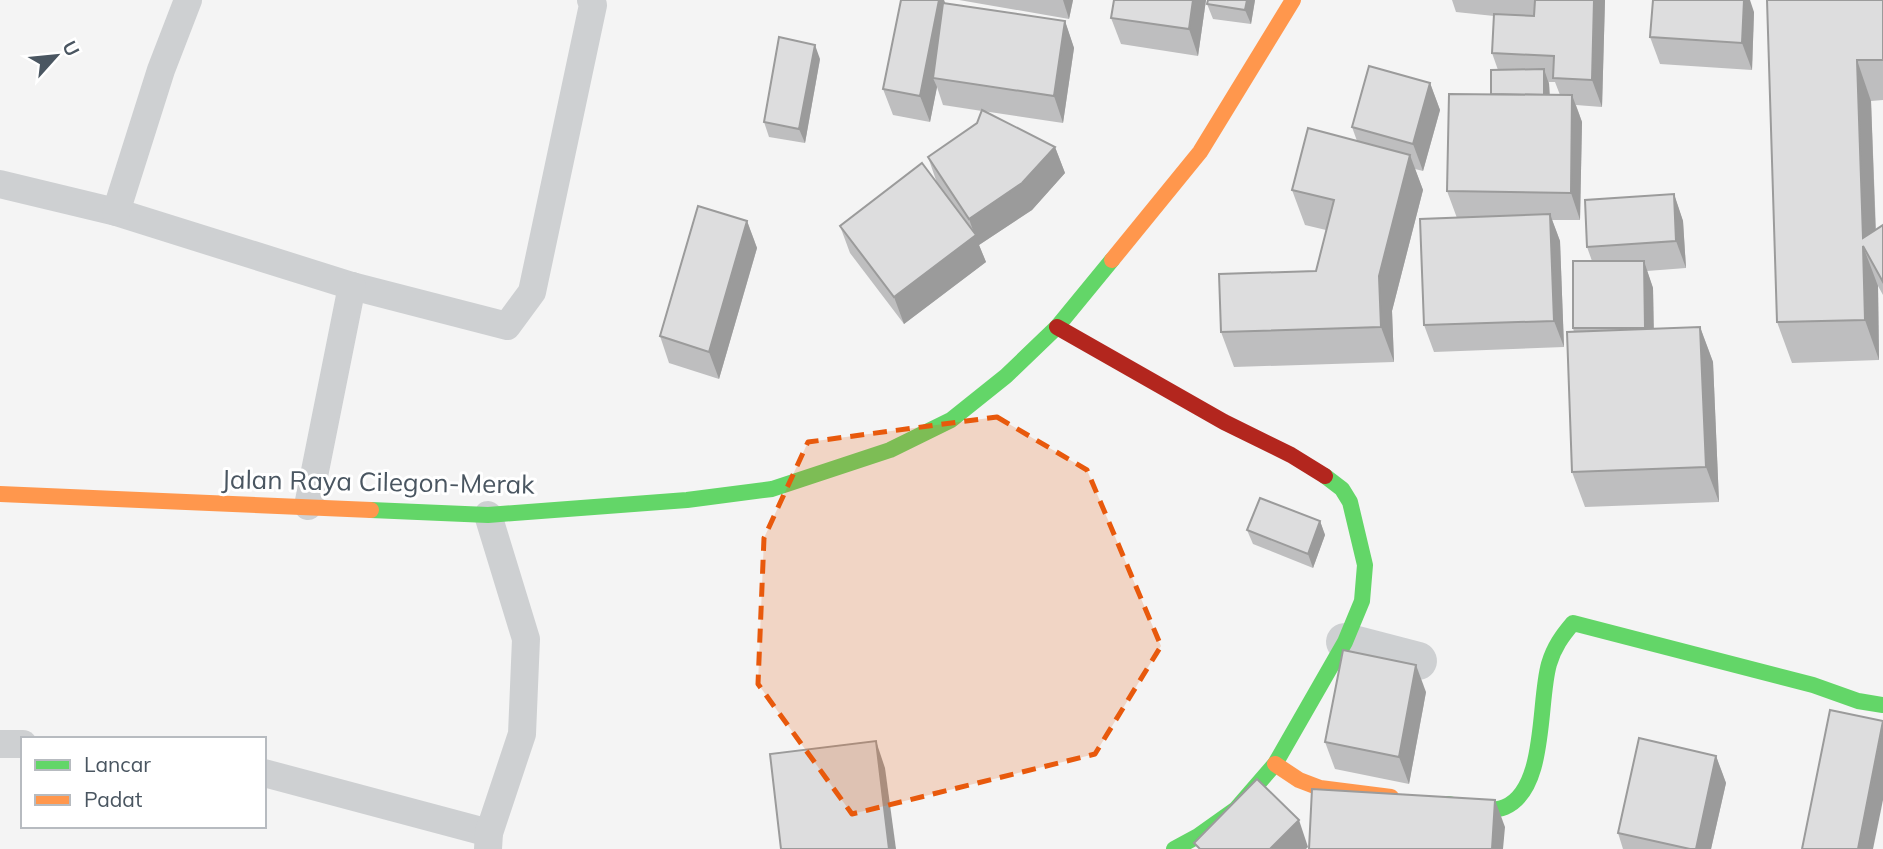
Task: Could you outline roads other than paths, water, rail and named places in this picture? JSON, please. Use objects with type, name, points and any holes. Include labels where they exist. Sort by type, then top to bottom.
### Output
[{"type":"main road","name":"Jalan Raya Cilegon-Merak","points":[[0,494],[488,514],[687,500],[772,489],[890,450],[951,420],[1006,376],[1057,327],[1200,152],[1293,0]]},
{"type":"main road","points":[[1057,327],[1224,422],[1291,456],[1342,489],[1349,502],[1365,565],[1362,601],[1345,642],[1275,764],[1237,808],[1198,836],[1174,849]]},
{"type":"main road","points":[[1436,803],[1504,808],[1518,802],[1526,793],[1532,775],[1553,646],[1562,631],[1573,623],[1813,685],[1858,701],[1883,705]]},
{"type":"main road","points":[[1275,764],[1299,780],[1320,788],[1410,799]]},
{"type":"street","points":[[1345,642],[1418,662]]},
{"type":"lane","points":[[116,212],[161,70],[188,0]]},
{"type":"lane","points":[[0,184],[116,212],[352,286],[507,326],[532,292],[593,5],[591,0]]},
{"type":"lane","points":[[308,506],[352,286]]},
{"type":"lane","points":[[266,774],[488,841],[522,734],[526,639],[488,514]]},
{"type":"lane","points":[[0,744],[21,744]]}]
